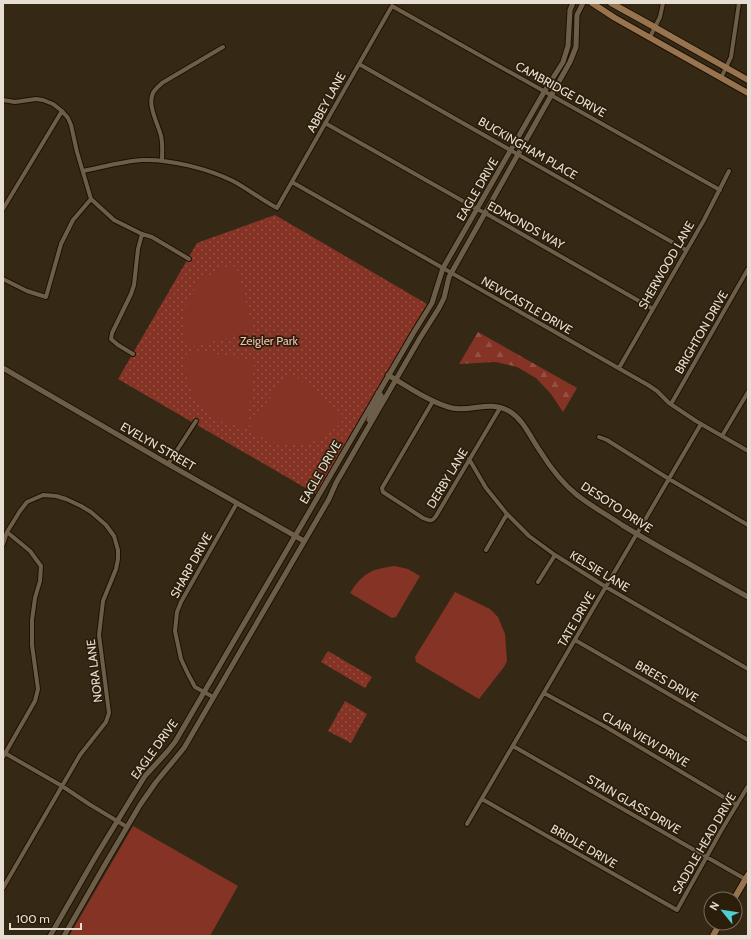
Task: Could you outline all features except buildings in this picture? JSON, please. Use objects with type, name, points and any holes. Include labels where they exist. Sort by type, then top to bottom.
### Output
[{"type":"main road","points":[[592,3],[748,93]]},
{"type":"main road","points":[[611,3],[748,80]]},
{"type":"main road","points":[[739,891],[747,877]]},
{"type":"street","name":"EAGLE DRIVE","points":[[50,936],[96,856],[145,776],[175,742],[388,375],[432,304],[443,268],[562,62],[568,46],[570,10],[573,3]]},
{"type":"street","name":"EAGLE DRIVE","points":[[64,936],[127,827],[156,782],[184,748],[260,615],[331,496],[336,484],[362,438],[439,308],[444,298],[451,273],[574,54],[577,15],[583,3]]},
{"type":"street","points":[[650,37],[660,17],[663,3]]},
{"type":"street","points":[[721,78],[731,57],[739,3]]},
{"type":"street","name":"CAMBRIDGE DRIVE","points":[[392,6],[720,190]]},
{"type":"street","name":"ABBEY LANE","points":[[162,161],[190,166],[233,181],[277,208],[392,6]]},
{"type":"street","points":[[83,171],[125,162],[144,160],[162,161],[163,145],[153,113],[152,100],[155,90],[162,83],[223,47]]},
{"type":"street","name":"BUCKINGHAM PLACE","points":[[359,64],[686,250]]},
{"type":"street","points":[[3,100],[15,102],[36,99],[43,100],[53,104],[62,111],[68,118],[71,125],[77,152],[91,199],[114,220],[142,234],[152,237],[189,259]]},
{"type":"street","points":[[3,209],[62,111]]},
{"type":"street","name":"EDMONDS WAY","points":[[325,124],[653,309]]},
{"type":"street","name":"SHERWOOD LANE","points":[[619,368],[720,190],[729,170]]},
{"type":"street","name":"NEWCASTLE DRIVE","points":[[292,182],[619,368],[657,391],[671,404],[701,424],[748,451]]},
{"type":"street","points":[[3,280],[27,291],[46,297],[61,244],[73,220],[91,199]]},
{"type":"street","points":[[133,354],[118,345],[111,338],[134,285],[138,249],[142,234]]},
{"type":"street","name":"BRIGHTON DRIVE","points":[[671,404],[748,269]]},
{"type":"street","points":[[432,304],[439,308]]},
{"type":"street","name":"EVELYN STREET","points":[[3,368],[304,541]]},
{"type":"street","name":"DESOTO DRIVE","points":[[388,375],[442,405],[462,409],[492,406],[509,411],[524,425],[552,468],[576,494],[637,534],[748,597]]},
{"type":"street","points":[[722,436],[748,392]]},
{"type":"street","points":[[362,438],[373,411],[381,397],[378,393]]},
{"type":"street","name":"DERBY LANE","points":[[433,401],[384,482],[382,488],[383,492],[430,521],[433,520],[500,408]]},
{"type":"street","points":[[168,464],[196,421]]},
{"type":"street","name":"TATE DRIVE","points":[[467,824],[701,424]]},
{"type":"street","points":[[599,437],[607,440],[669,480],[748,525]]},
{"type":"street","name":"KELSIE LANE","points":[[469,459],[486,488],[507,514],[529,536],[555,556],[748,669]]},
{"type":"street","points":[[321,490],[331,496]]},
{"type":"street","name":"NORA LANE","points":[[3,544],[7,532],[27,502],[44,495],[66,499],[91,512],[106,525],[114,536],[118,550],[116,569],[103,601],[99,635],[109,713],[106,722],[80,755],[3,888]]},
{"type":"street","name":"SHARP DRIVE","points":[[213,697],[195,688],[181,659],[175,631],[177,612],[181,602],[236,503]]},
{"type":"street","points":[[486,550],[507,514]]},
{"type":"street","points":[[7,532],[30,551],[41,566],[40,581],[35,598],[32,620],[32,645],[38,689],[35,701],[4,754],[62,786],[127,827]]},
{"type":"street","points":[[538,582],[555,556]]},
{"type":"street","points":[[252,610],[260,615]]},
{"type":"street","name":"BREES DRIVE","points":[[575,640],[748,740]]},
{"type":"street","name":"CLAIR VIEW DRIVE","points":[[544,693],[606,727],[737,805]]},
{"type":"street","name":"STAIN GLASS DRIVE","points":[[513,746],[707,858],[747,877]]},
{"type":"street","name":"SADDLE HEAD DRIVE","points":[[677,910],[748,786]]},
{"type":"street","name":"BRIDLE DRIVE","points":[[482,799],[677,910]]},
{"type":"green space","name":"Zeigler Park","points":[[275,215],[427,304],[316,494],[118,379],[197,243]]},
{"type":"green space","points":[[231,265],[237,268],[252,327],[251,330],[247,333],[191,347],[184,343],[183,329],[186,305],[191,294],[207,277],[218,270]]},
{"type":"green space","points":[[478,332],[577,388],[563,412],[551,394],[536,378],[517,367],[496,362],[459,364]]},
{"type":"green space","points":[[193,350],[250,360],[254,365],[248,422],[242,427],[222,422],[206,410],[193,395],[186,376],[185,355]]},
{"type":"green space","points":[[288,376],[295,376],[342,414],[342,422],[327,435],[308,444],[288,445],[268,441],[251,431],[250,423]]},
{"type":"green space","points":[[395,566],[408,569],[420,576],[396,617],[392,618],[350,593],[359,581],[368,573]]},
{"type":"green space","points":[[455,592],[490,609],[498,617],[505,634],[507,661],[479,699],[416,662],[415,657]]},
{"type":"green space","points":[[328,651],[372,677],[365,688],[321,662]]},
{"type":"green space","points":[[345,701],[367,714],[351,743],[328,731]]},
{"type":"green space","points":[[133,826],[238,886],[210,936],[69,936]]}]
